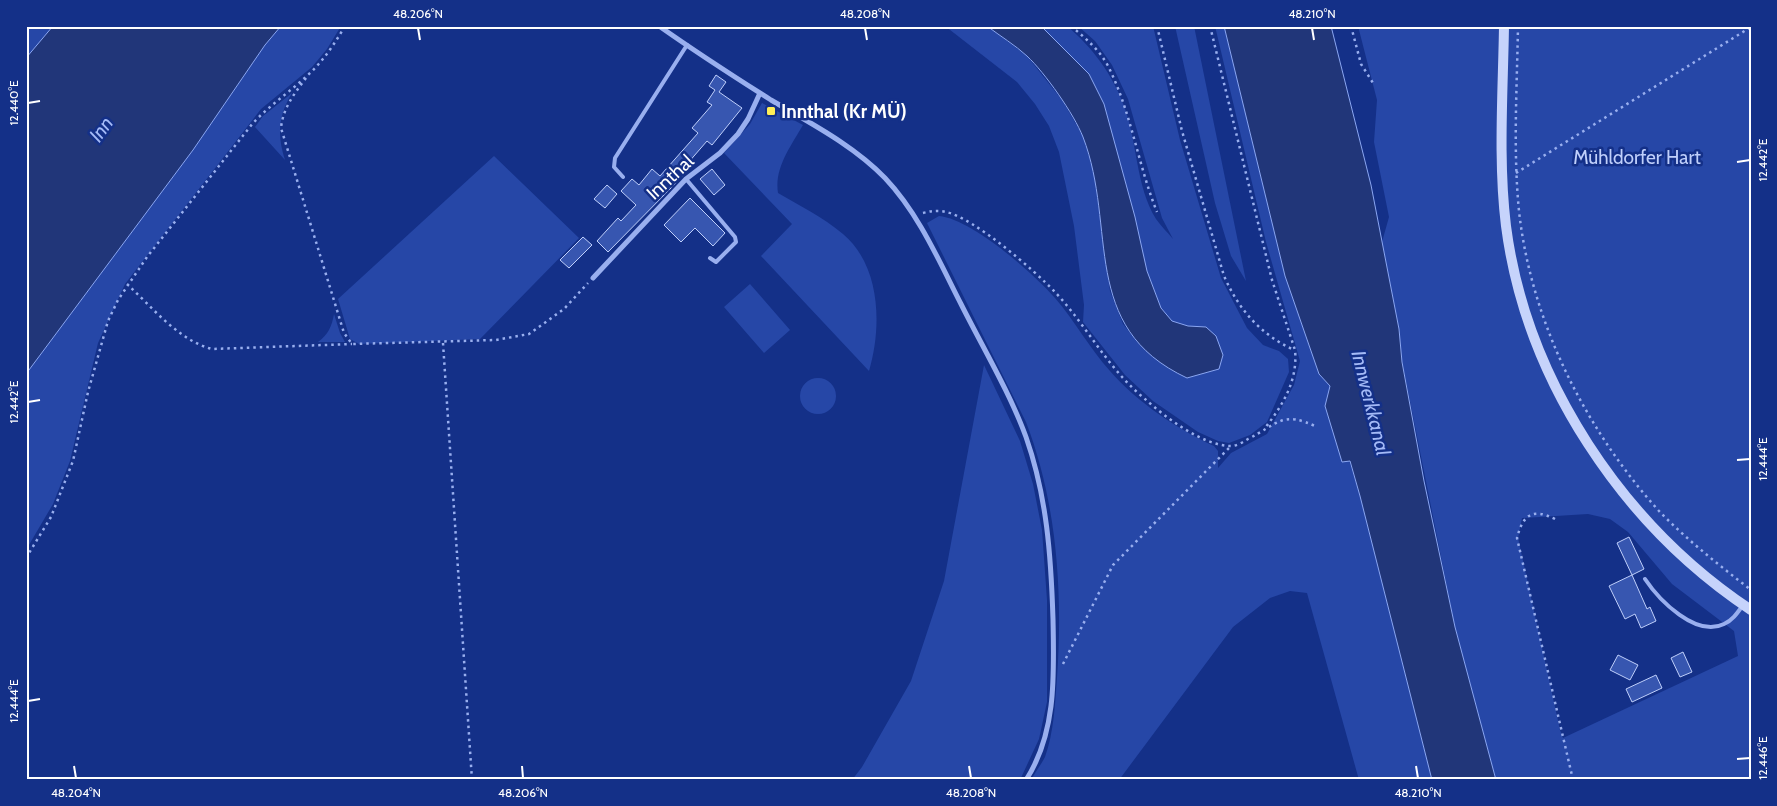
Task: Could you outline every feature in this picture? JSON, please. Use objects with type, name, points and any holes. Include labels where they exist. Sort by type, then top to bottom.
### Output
[{"type":"main road","points":[[1504,26],[1502,178],[1506,226],[1522,303],[1550,376],[1573,419],[1604,467],[1657,531],[1684,557],[1747,607]]},
{"type":"street","points":[[659,26],[865,160],[896,190],[936,255],[1019,420],[1035,464],[1050,540],[1053,684],[1050,717],[1044,743],[1026,780]]},
{"type":"street","name":"Innthal","points":[[592,278],[686,179],[720,153],[738,134],[748,119],[760,93]]},
{"type":"lane","points":[[623,176],[614,167],[616,158],[687,45]]},
{"type":"lane","points":[[686,179],[735,237],[736,242],[728,252],[716,262],[710,258]]},
{"type":"lane","points":[[1645,579],[1662,601],[1677,614],[1698,624],[1711,627],[1724,625],[1747,607]]},
{"type":"path","points":[[26,558],[51,517],[64,489],[74,461],[88,392],[108,321],[127,284],[253,123],[267,108],[310,73],[326,56],[345,26]]},
{"type":"path","points":[[1071,26],[1091,43],[1107,65],[1120,96],[1147,186],[1157,212]]},
{"type":"path","points":[[1157,26],[1182,131],[1224,276],[1232,294],[1245,313],[1259,328],[1278,342],[1295,350]]},
{"type":"path","points":[[1210,26],[1272,280],[1295,350],[1296,361],[1289,390],[1276,414],[1264,429]]},
{"type":"path","points":[[1350,26],[1361,64],[1373,83]]},
{"type":"path","points":[[1518,26],[1517,173],[1526,256],[1536,295],[1565,368],[1587,412],[1629,474],[1660,511],[1689,539],[1751,590]]},
{"type":"path","points":[[1502,178],[1517,173],[1751,27]]},
{"type":"path","points":[[310,73],[287,106],[282,116],[281,128],[344,333],[352,344]]},
{"type":"path","points":[[914,217],[931,210],[946,212],[959,217],[983,232],[1027,266],[1055,292],[1112,368],[1144,399],[1193,433],[1215,444],[1232,446]]},
{"type":"path","points":[[127,284],[181,334],[201,346],[212,348],[443,343],[496,340],[529,334],[564,309],[592,278]]},
{"type":"path","points":[[443,343],[472,780]]},
{"type":"path","points":[[1053,684],[1113,565],[1232,446],[1281,421],[1298,418],[1317,427]]},
{"type":"path","points":[[1555,519],[1543,513],[1527,517],[1523,521],[1517,538],[1573,780]]},
{"type":"green space","points":[[26,26],[53,26],[26,58]]},
{"type":"green space","points":[[281,26],[341,26],[327,49],[312,67],[261,109],[125,284],[98,343],[70,461],[53,504],[26,550],[27,373],[193,150],[265,45]]},
{"type":"green space","points":[[945,26],[987,26],[1027,56],[1062,100],[1083,136],[1094,174],[1110,291],[1123,324],[1137,342],[1187,378],[1219,369],[1206,327],[1188,326],[1172,321],[1161,308],[1147,271],[1089,74],[1041,26],[1067,26],[1093,52],[1108,73],[1124,106],[1132,134],[1144,193],[1149,206],[1156,219],[1173,239],[1162,218],[1128,99],[1112,65],[1095,41],[1078,26],[1153,26],[1180,140],[1221,278],[1247,328],[1263,345],[1279,351],[1288,359],[1289,372],[1267,422],[1250,435],[1229,443],[1218,441],[1198,432],[1153,401],[1125,375],[1083,322],[1084,305],[1074,226],[1059,152],[1049,126],[1035,104],[1017,82]]},
{"type":"green space","points":[[1175,26],[1194,26],[1246,281],[1231,256],[1215,203]]},
{"type":"green space","points":[[1215,26],[1224,26],[1285,276],[1319,374],[1330,386],[1342,462],[1349,460],[1360,496],[1432,780],[1359,780],[1307,593],[1290,591],[1270,598],[1233,627],[1119,780],[1031,780],[1045,757],[1052,728],[1056,698],[1059,613],[1058,581],[1051,516],[1045,484],[1026,422],[927,223],[939,216],[953,219],[984,237],[1017,262],[1055,298],[1103,362],[1132,393],[1158,414],[1214,446],[1218,451],[1218,468],[1231,453],[1267,434],[1294,385],[1300,361],[1266,242]]},
{"type":"green space","name":"Mühldorfer Hart","points":[[1358,26],[1751,26],[1751,780],[1496,780],[1455,627],[1402,361],[1399,329],[1382,242],[1389,217],[1374,142],[1377,100]],"holes":[[[1588,514],[1610,519],[1628,532],[1672,584],[1734,631],[1738,656],[1563,738],[1518,538],[1522,518]]]},
{"type":"green space","points":[[292,93],[287,101],[280,126],[282,151],[285,160],[255,127],[263,116]]},
{"type":"green space","points":[[762,103],[803,125],[781,166],[777,184],[778,193],[819,217],[843,234],[856,247],[865,263],[875,298],[877,317],[876,336],[869,371],[761,256],[792,224],[724,153],[750,124]]},
{"type":"green space","points":[[494,156],[579,238],[480,339],[359,344],[350,339],[338,299]]},
{"type":"green space","points":[[750,284],[790,330],[764,353],[724,307]]},
{"type":"green space","points":[[334,314],[345,342],[318,342],[329,330]]},
{"type":"green space","points":[[984,365],[1020,441],[1033,484],[1042,530],[1047,600],[1047,702],[1039,739],[1020,780],[852,780],[862,767],[911,681],[944,581]]},
{"type":"green space","points":[[818,378],[831,383],[836,396],[831,409],[818,414],[805,409],[800,396],[805,383]]},
{"type":"water","name":"Inn","points":[[53,26],[281,26],[265,45],[193,150],[26,374],[26,58]]},
{"type":"water","points":[[987,26],[1041,26],[1089,74],[1104,104],[1135,217],[1147,271],[1161,308],[1172,321],[1188,326],[1206,327],[1216,336],[1223,355],[1219,369],[1187,378],[1153,357],[1130,332],[1115,303],[1107,272],[1093,171],[1079,128],[1058,94],[1034,63],[1018,48]]},
{"type":"water","name":"Innwerkkanal","points":[[1224,26],[1331,26],[1371,185],[1399,329],[1402,362],[1424,481],[1455,627],[1496,780],[1432,780],[1350,461],[1342,462],[1325,406],[1330,386],[1319,374],[1285,276]]},
{"type":"building","points":[[716,75],[726,82],[719,92],[742,108],[712,145],[707,141],[681,171],[684,174],[608,252],[597,241],[618,218],[621,221],[636,205],[621,191],[632,179],[639,185],[652,169],[660,176],[698,133],[692,128],[712,105],[707,102],[715,90],[709,86]]},
{"type":"building","points":[[712,169],[725,185],[714,195],[700,179]]},
{"type":"building","points":[[607,185],[617,194],[605,208],[594,199]]},
{"type":"building","points":[[690,198],[725,233],[713,246],[695,228],[681,242],[664,225]]},
{"type":"building","points":[[583,237],[592,245],[569,268],[560,260]]},
{"type":"building","points":[[1629,537],[1644,569],[1632,575],[1617,543]]},
{"type":"building","points":[[1632,575],[1647,609],[1650,607],[1656,621],[1641,628],[1635,614],[1625,619],[1609,586]]},
{"type":"building","points":[[1683,652],[1692,672],[1680,677],[1671,658]]},
{"type":"building","points":[[1618,655],[1638,665],[1630,680],[1610,670]]},
{"type":"building","points":[[1656,675],[1662,688],[1632,702],[1626,689]]},
{"type":"place","name":"Innthal (Kr MÜ)","points":[[771,111]]}]
